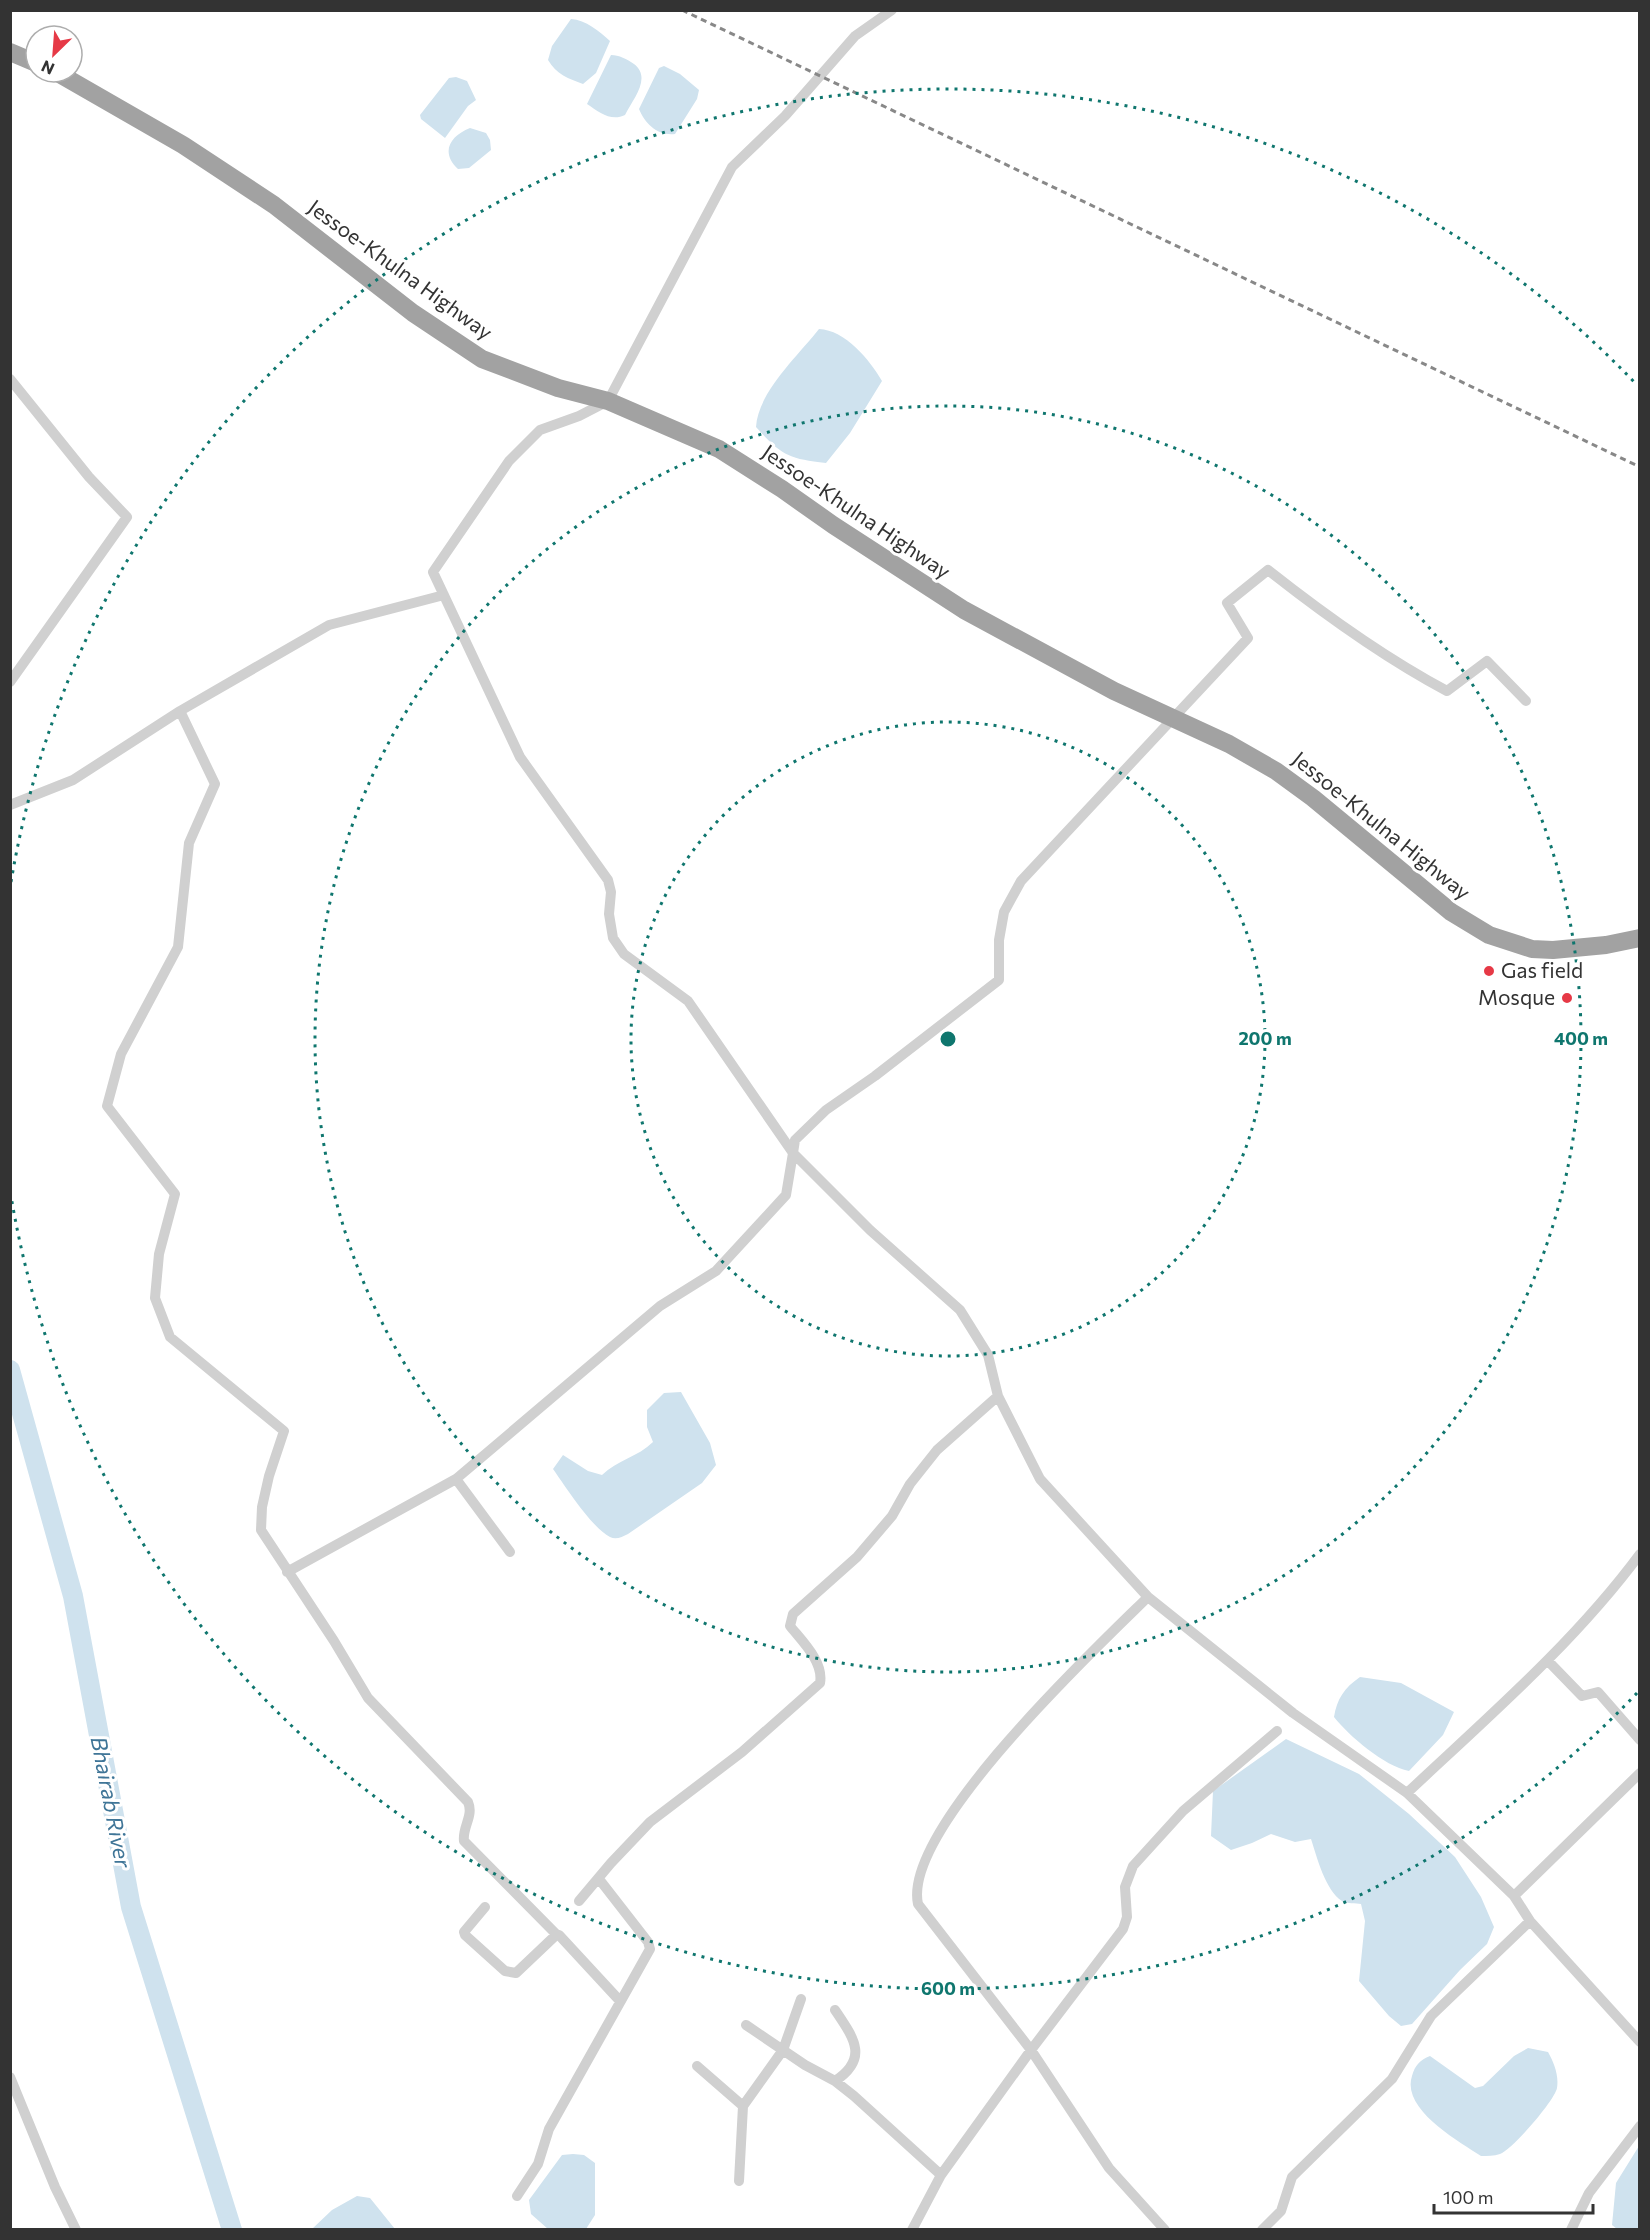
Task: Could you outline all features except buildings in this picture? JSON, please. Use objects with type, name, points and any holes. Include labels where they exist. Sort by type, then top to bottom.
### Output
[{"type":"highway","points":[[10,52],[24,58]]},
{"type":"highway","name":"Jessoe-Khulna Highway","points":[[77,84],[183,145],[265,200],[412,313],[466,350],[520,375],[573,393],[608,401],[706,443],[736,459],[964,610],[1114,691],[1229,744],[1276,771],[1313,798],[1452,912],[1489,935],[1532,949],[1553,950],[1606,945],[1640,938]]},
{"type":"street","points":[[892,10],[855,36],[785,116],[732,167],[608,401],[579,416],[540,430],[508,461],[433,572],[520,757],[608,880],[611,892],[609,914],[613,938],[624,954],[688,1001],[793,1153],[870,1230],[960,1310],[988,1355],[998,1396],[1040,1479],[1148,1597],[1293,1713],[1407,1793],[1514,1896],[1530,1921],[1640,2043]]},
{"type":"street","points":[[10,379],[89,477],[127,517],[10,682]]},
{"type":"street","points":[[287,1572],[456,1479],[660,1306],[716,1271],[786,1195],[795,1140],[826,1110],[884,1069],[999,980],[999,940],[1004,912],[1021,881],[1248,638],[1227,603],[1269,570],[1339,624],[1407,670],[1447,691],[1487,661],[1526,701]]},
{"type":"street","points":[[10,805],[73,780],[180,711],[328,625],[444,595]]},
{"type":"street","points":[[180,711],[215,784],[189,843],[178,946],[121,1054],[107,1106],[175,1194],[159,1254],[155,1298],[170,1337],[284,1431],[268,1476],[262,1507],[261,1530],[334,1641],[368,1698],[468,1802],[470,1809],[463,1835],[464,1841],[620,2001]]},
{"type":"street","points":[[579,1901],[650,1822],[742,1752],[820,1683],[821,1676],[814,1657],[790,1626],[793,1614],[856,1557],[892,1515],[910,1484],[937,1450],[998,1396]]},
{"type":"street","points":[[456,1479],[510,1552]]},
{"type":"street","points":[[1407,1793],[1545,1662],[1617,1584],[1640,1554]]},
{"type":"street","points":[[1148,1597],[1042,1702],[959,1802],[925,1858],[916,1897],[918,1904],[1031,2050],[1109,2168],[1165,2229]]},
{"type":"street","points":[[1550,1662],[1582,1696],[1598,1692],[1640,1740]]},
{"type":"street","points":[[912,2229],[941,2175],[1031,2050],[1123,1929],[1127,1917],[1125,1887],[1133,1866],[1184,1811],[1277,1731]]},
{"type":"street","points":[[1514,1896],[1640,1773]]},
{"type":"street","points":[[517,2196],[538,2164],[549,2128],[650,1949],[599,1879]]},
{"type":"street","points":[[485,1907],[466,1930],[465,1935],[505,1971],[516,1973],[557,1935]]},
{"type":"street","points":[[1262,2229],[1281,2211],[1292,2177],[1392,2079],[1431,2016],[1530,1921]]},
{"type":"street","points":[[739,2181],[743,2106],[783,2050],[801,1999]]},
{"type":"street","points":[[835,2010],[854,2040],[856,2055],[852,2063],[835,2081]]},
{"type":"street","points":[[746,2025],[835,2081],[875,2113],[941,2175]]},
{"type":"street","points":[[697,2066],[743,2106]]},
{"type":"street","points":[[10,2077],[55,2187],[76,2229]]},
{"type":"street","points":[[1571,2229],[1589,2193],[1640,2126]]},
{"type":"water","points":[[571,19],[587,24],[610,41],[596,73],[583,84],[559,72],[548,60],[552,46]]},
{"type":"water","points":[[611,55],[634,64],[641,76],[636,96],[625,115],[620,117],[610,117],[587,104]]},
{"type":"water","points":[[664,66],[680,74],[699,90],[697,99],[675,134],[663,133],[653,128],[639,109],[659,68]]},
{"type":"water","points":[[456,77],[467,81],[476,100],[468,106],[445,138],[421,119],[420,115],[449,78]]},
{"type":"water","points":[[470,128],[486,133],[490,140],[491,150],[469,168],[458,169],[449,157],[450,145],[457,135]]},
{"type":"water","points":[[819,329],[847,340],[871,364],[882,381],[850,433],[826,463],[803,460],[786,454],[772,444],[756,427],[758,414],[771,388]]},
{"type":"water","points":[[681,1392],[710,1443],[716,1465],[702,1483],[628,1534],[612,1538],[587,1516],[553,1469],[563,1455],[588,1471],[602,1475],[653,1442],[647,1427],[647,1410],[664,1393]]},
{"type":"water","points":[[1360,1677],[1401,1683],[1454,1712],[1443,1735],[1409,1771],[1378,1757],[1334,1717],[1342,1694]]},
{"type":"water","points":[[1286,1739],[1359,1774],[1409,1814],[1455,1857],[1481,1897],[1494,1927],[1487,1944],[1460,1970],[1412,2024],[1401,2026],[1389,2016],[1359,1981],[1365,1921],[1361,1904],[1342,1901],[1336,1896],[1322,1873],[1311,1839],[1295,1842],[1271,1834],[1231,1850],[1211,1836],[1213,1791]]},
{"type":"water","points":[[1528,2048],[1548,2052],[1556,2069],[1557,2088],[1549,2103],[1532,2124],[1514,2144],[1500,2154],[1481,2156],[1434,2123],[1415,2100],[1411,2088],[1412,2076],[1416,2066],[1430,2056],[1475,2088],[1483,2086],[1514,2056]]},
{"type":"water","points":[[1639,2146],[1639,2229],[1617,2229],[1612,2225],[1616,2183]]},
{"type":"water","points":[[562,2155],[584,2155],[595,2163],[595,2215],[586,2229],[548,2229],[531,2214],[529,2200]]},
{"type":"water","points":[[357,2196],[370,2198],[395,2229],[312,2229],[332,2210]]},
{"type":"waterway","name":"Bhairab River","points":[[10,1370],[73,1596],[131,1907],[232,2230]]},
{"type":"railway","points":[[682,10],[1640,467]]},
{"type":"place","name":"Gas field","points":[[1489,971]]},
{"type":"place","name":"Mosque","points":[[1567,998]]}]
